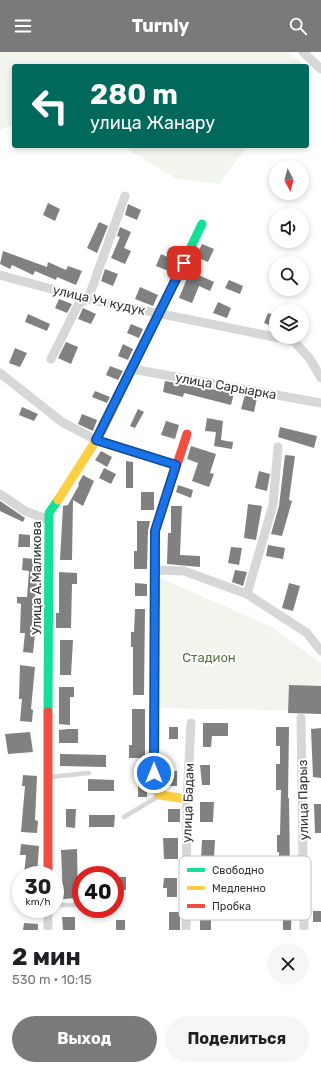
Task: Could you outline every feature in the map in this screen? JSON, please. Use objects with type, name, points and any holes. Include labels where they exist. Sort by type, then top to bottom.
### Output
[{"type":"street","points":[[303,52],[321,69]]},
{"type":"street","points":[[51,359],[79,303],[88,299],[125,196]]},
{"type":"street","name":"Улица А.Маликова","points":[[48,866],[49,513],[96,440],[202,224]]},
{"type":"street","name":"улица Уч кудук","points":[[0,275],[88,299],[294,341],[310,359],[321,378]]},
{"type":"street","name":"улица Сарыарка","points":[[132,369],[321,403]]},
{"type":"street","points":[[0,372],[62,422],[96,440],[176,465]]},
{"type":"street","points":[[187,434],[155,531],[154,570],[154,788],[160,795],[187,799]]},
{"type":"street","points":[[246,594],[272,505],[278,447]]},
{"type":"street","points":[[0,494],[25,511],[49,520]]},
{"type":"street","points":[[154,570],[184,571],[246,594],[307,633],[321,651]]},
{"type":"street","name":"улица Парыз","points":[[302,718],[303,856]]},
{"type":"street","name":"улица Бадам","points":[[187,856],[187,799],[191,723]]},
{"type":"street","points":[[48,918],[48,930]]},
{"type":"street","name":"улица Бадам","points":[[186,920],[186,930]]},
{"type":"street","name":"улица Парыз","points":[[304,920],[304,930]]},
{"type":"lane","points":[[48,777],[89,773]]},
{"type":"lane","points":[[124,816],[160,795]]},
{"type":"green space","points":[[0,52],[288,52],[301,62],[300,64],[12,64],[12,125],[0,130]]},
{"type":"green space","points":[[125,148],[246,148],[219,184],[177,179]]},
{"type":"green space","name":"Стадион","points":[[160,578],[272,627],[321,663],[321,711],[153,708]]},
{"type":"building","points":[[48,203],[60,209],[55,221],[43,215]]},
{"type":"building","points":[[128,204],[141,210],[137,220],[125,215]]},
{"type":"building","points":[[99,222],[108,226],[97,253],[87,248]]},
{"type":"building","points":[[120,227],[131,232],[124,248],[131,251],[125,264],[111,258],[120,237],[117,236]]},
{"type":"building","points":[[202,244],[214,249],[208,262],[196,257]]},
{"type":"building","points":[[3,251],[47,267],[48,262],[66,270],[68,266],[82,271],[76,285],[57,277],[56,280],[35,271],[33,275],[12,265],[10,269],[0,264]]},
{"type":"building","points":[[161,254],[176,261],[171,272],[156,266]]},
{"type":"building","points":[[105,269],[118,274],[113,286],[101,281]]},
{"type":"building","points":[[190,271],[214,282],[210,291],[199,286],[192,303],[179,298]]},
{"type":"building","points":[[229,280],[243,286],[240,294],[225,288]]},
{"type":"building","points":[[140,287],[158,295],[153,306],[135,299]]},
{"type":"building","points":[[59,299],[72,304],[67,313],[55,308]]},
{"type":"building","points":[[218,302],[231,308],[227,318],[213,313]]},
{"type":"building","points":[[83,308],[96,314],[91,324],[78,319]]},
{"type":"building","points":[[268,313],[269,313],[269,325],[264,323]]},
{"type":"building","points":[[28,314],[50,324],[47,331],[25,322]]},
{"type":"building","points":[[131,324],[143,329],[139,338],[127,333]]},
{"type":"building","points":[[66,342],[78,347],[71,364],[58,358]]},
{"type":"building","points":[[123,344],[133,349],[128,360],[118,356]]},
{"type":"building","points":[[15,348],[27,353],[20,367],[9,363]]},
{"type":"building","points":[[110,366],[123,371],[118,380],[106,375]]},
{"type":"building","points":[[165,381],[234,393],[231,405],[184,393],[183,397],[163,392]]},
{"type":"building","points":[[95,391],[110,397],[107,403],[92,397]]},
{"type":"building","points":[[245,395],[257,398],[254,412],[241,409]]},
{"type":"building","points":[[22,407],[38,414],[34,421],[19,415]]},
{"type":"building","points":[[138,409],[144,412],[135,428],[130,426]]},
{"type":"building","points":[[82,414],[97,420],[93,431],[78,424]]},
{"type":"building","points":[[207,418],[223,421],[221,440],[233,442],[232,449],[214,446],[216,432],[205,431]]},
{"type":"building","points":[[166,421],[179,425],[175,439],[161,435]]},
{"type":"building","points":[[280,427],[317,436],[314,448],[278,437]]},
{"type":"building","points":[[191,446],[216,454],[210,473],[214,474],[209,487],[192,481],[198,463],[187,459]]},
{"type":"building","points":[[101,451],[112,457],[107,467],[95,460]]},
{"type":"building","points":[[285,455],[295,456],[289,500],[292,501],[282,536],[271,534],[279,506]]},
{"type":"building","points":[[126,461],[133,462],[133,488],[126,488]]},
{"type":"building","points":[[104,468],[116,474],[111,484],[99,478]]},
{"type":"building","points":[[259,471],[270,474],[267,491],[255,488]]},
{"type":"building","points":[[83,475],[94,481],[83,506],[73,500],[72,560],[60,560],[63,506],[68,505]]},
{"type":"building","points":[[178,485],[193,490],[191,498],[176,492]]},
{"type":"building","points":[[141,492],[154,492],[154,510],[141,510]]},
{"type":"building","points":[[0,501],[25,518],[23,522],[0,511]]},
{"type":"building","points":[[248,504],[262,506],[256,540],[244,538]]},
{"type":"building","points":[[171,506],[182,506],[180,555],[200,556],[200,567],[167,564],[168,533],[171,533]]},
{"type":"building","points":[[137,521],[150,521],[148,531],[147,569],[134,569],[134,551],[137,551]]},
{"type":"building","points":[[19,534],[30,535],[30,547],[18,547]]},
{"type":"building","points":[[268,545],[285,548],[283,559],[266,556]]},
{"type":"building","points":[[231,547],[242,548],[239,565],[228,563]]},
{"type":"building","points":[[23,558],[36,559],[34,581],[37,581],[33,613],[39,613],[39,634],[35,634],[33,653],[23,652],[25,633],[20,633],[21,604],[17,603],[17,597],[27,597],[29,571],[22,570]]},
{"type":"building","points":[[235,570],[247,572],[243,586],[232,582]]},
{"type":"building","points":[[59,572],[77,573],[77,584],[72,584],[71,628],[56,628],[56,613],[59,613]]},
{"type":"building","points":[[135,583],[147,584],[147,596],[135,596]]},
{"type":"building","points":[[289,583],[300,586],[293,611],[282,608]]},
{"type":"building","points":[[135,609],[145,609],[144,695],[133,695],[133,647],[131,647],[131,632],[134,632]]},
{"type":"building","points":[[60,640],[73,640],[71,675],[60,675]]},
{"type":"building","points":[[20,665],[35,667],[31,709],[33,710],[32,722],[20,721],[22,699],[19,699]]},
{"type":"building","points":[[289,685],[321,686],[321,714],[288,713]]},
{"type":"building","points":[[59,687],[74,687],[74,697],[70,697],[70,725],[59,724]]},
{"type":"building","points":[[132,709],[145,709],[145,758],[129,758],[129,745],[132,745]]},
{"type":"building","points":[[203,723],[228,723],[228,736],[212,736],[211,747],[203,747]]},
{"type":"building","points":[[169,727],[178,727],[178,739],[169,739]]},
{"type":"building","points":[[276,727],[289,727],[288,798],[290,856],[279,856],[279,852],[277,852],[277,835],[280,835],[281,790],[276,790],[276,764],[280,764],[280,746],[276,746]]},
{"type":"building","points":[[321,728],[321,778],[313,777],[311,729]]},
{"type":"building","points":[[78,729],[78,743],[59,743],[59,730]]},
{"type":"building","points":[[30,732],[33,752],[8,754],[5,734]]},
{"type":"building","points":[[60,754],[106,755],[106,767],[60,766]]},
{"type":"building","points":[[200,765],[210,765],[210,785],[202,785]]},
{"type":"building","points":[[169,771],[177,771],[177,786],[169,786]]},
{"type":"building","points":[[23,775],[37,776],[35,820],[38,821],[37,833],[21,832],[25,786],[22,786]]},
{"type":"building","points":[[88,779],[114,780],[114,791],[88,791]]},
{"type":"building","points":[[138,785],[147,785],[147,797],[138,797]]},
{"type":"building","points":[[200,802],[214,802],[213,822],[200,822]]},
{"type":"building","points":[[314,804],[321,804],[321,833],[315,833]]},
{"type":"building","points":[[66,809],[76,809],[75,828],[66,827]]},
{"type":"building","points":[[168,809],[180,809],[180,822],[168,822]]},
{"type":"building","points":[[89,815],[115,815],[114,827],[89,827]]},
{"type":"building","points":[[163,838],[178,838],[178,859],[164,859]]},
{"type":"building","points":[[202,840],[215,840],[214,856],[201,856]]},
{"type":"building","points":[[21,844],[39,846],[38,866],[25,866],[26,855],[20,855]]},
{"type":"building","points":[[77,849],[77,866],[72,866],[72,898],[64,899],[64,866],[62,866],[61,850]]},
{"type":"building","points":[[124,877],[126,877],[126,890],[124,890]]},
{"type":"building","points":[[164,878],[177,878],[177,897],[167,897],[167,888],[163,888]]},
{"type":"building","points":[[313,911],[321,911],[321,922],[313,922]]},
{"type":"building","points":[[169,912],[179,912],[180,930],[169,930]]},
{"type":"building","points":[[62,918],[75,918],[75,930],[63,930]]},
{"type":"building","points":[[116,920],[125,920],[125,930],[116,930]]},
{"type":"building","points":[[200,920],[211,920],[211,930],[200,930]]},
{"type":"building","points":[[283,920],[291,920],[291,930],[283,930]]},
{"type":"building","points":[[24,923],[38,924],[38,930],[23,930]]},
{"type":"traffic: fast","points":[[180,270],[202,224]]},
{"type":"traffic: fast","points":[[48,712],[49,513],[58,500]]},
{"type":"traffic: slow","points":[[58,500],[102,431],[180,270]]},
{"type":"traffic: slow","points":[[155,604],[154,788],[160,795],[187,799]]},
{"type":"traffic: jam","points":[[155,604],[155,531],[187,434]]},
{"type":"traffic: jam","points":[[48,712],[48,866]]},
{"type":"route","points":[[154,773],[155,531],[176,465],[133,450],[96,440],[102,431],[184,263]]}]
